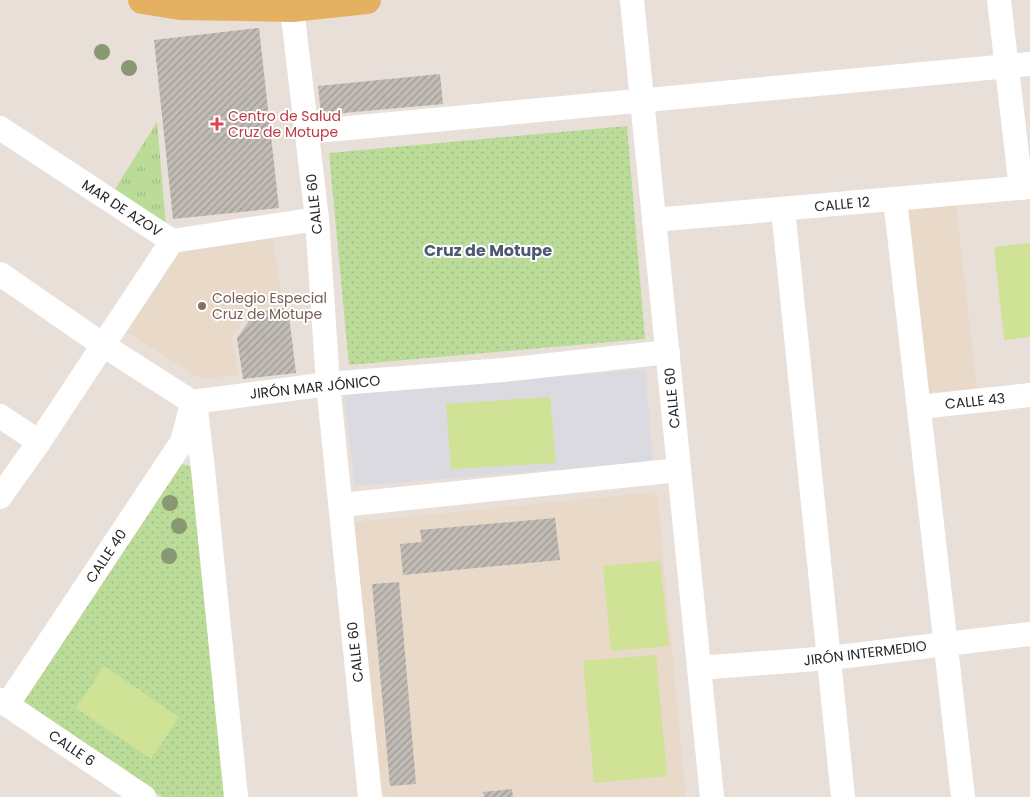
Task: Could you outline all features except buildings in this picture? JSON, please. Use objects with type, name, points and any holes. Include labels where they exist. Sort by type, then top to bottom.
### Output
[{"type":"main road","points":[[142,0],[180,6],[291,4],[367,0]]},
{"type":"street","name":"CALLE 60","points":[[632,0],[712,797]]},
{"type":"street","points":[[1000,0],[1019,65],[1026,188]]},
{"type":"street","name":"CALLE 60","points":[[291,4],[316,219],[328,384],[370,797]]},
{"type":"street","points":[[306,132],[1019,65]]},
{"type":"street","name":"MAR DE AZOV","points":[[0,128],[172,242],[316,219]]},
{"type":"street","name":"CALLE 12","points":[[654,220],[1026,188]]},
{"type":"street","points":[[895,199],[963,797]]},
{"type":"street","points":[[783,209],[843,797]]},
{"type":"street","points":[[0,497],[39,442],[172,242]]},
{"type":"street","points":[[0,274],[193,402],[203,469],[236,797]]},
{"type":"street","name":"JIRÓN MAR JÓNICO","points":[[193,402],[328,384],[503,370],[668,352]]},
{"type":"street","name":"CALLE 43","points":[[920,407],[1030,395]]},
{"type":"street","name":"CALLE 40","points":[[4,702],[182,442],[193,402]]},
{"type":"street","points":[[0,416],[39,442]]},
{"type":"street","points":[[341,505],[679,470]]},
{"type":"street","name":"JIRÓN INTERMEDIO","points":[[699,668],[830,658],[1030,634]]},
{"type":"street","name":"CALLE 6","points":[[4,702],[144,797]]},
{"type":"shaded area","points":[[956,205],[977,388],[928,393],[907,211]]},
{"type":"shaded area","name":"Colegio Especial Cruz de Motupe","points":[[272,235],[283,305],[253,308],[232,337],[238,375],[201,379],[122,329],[174,246]]},
{"type":"shaded area","points":[[645,369],[653,462],[355,486],[344,395]]},
{"type":"shaded area","points":[[657,492],[686,797],[388,797],[380,792],[354,522]]},
{"type":"green space","points":[[157,122],[166,226],[115,189]]},
{"type":"green space","points":[[627,126],[645,339],[349,365],[329,153]]},
{"type":"green space","points":[[1030,243],[1030,337],[1004,340],[994,247]]},
{"type":"green space","points":[[550,397],[556,463],[451,469],[446,404]]},
{"type":"green space","points":[[176,463],[203,469],[236,797],[162,797],[20,702]]},
{"type":"green space","points":[[660,561],[669,646],[611,651],[603,566]]},
{"type":"green space","points":[[656,655],[667,776],[594,783],[583,661]]},
{"type":"green space","points":[[104,666],[179,717],[151,759],[76,708]]},
{"type":"place","name":"Centro de Salud Cruz de Motupe","points":[[217,124]]},
{"type":"place","name":"Colegio Especial Cruz de Motupe","points":[[202,306]]},
{"type":"district","name":"Cruz de Motupe","points":[[488,250]]}]
